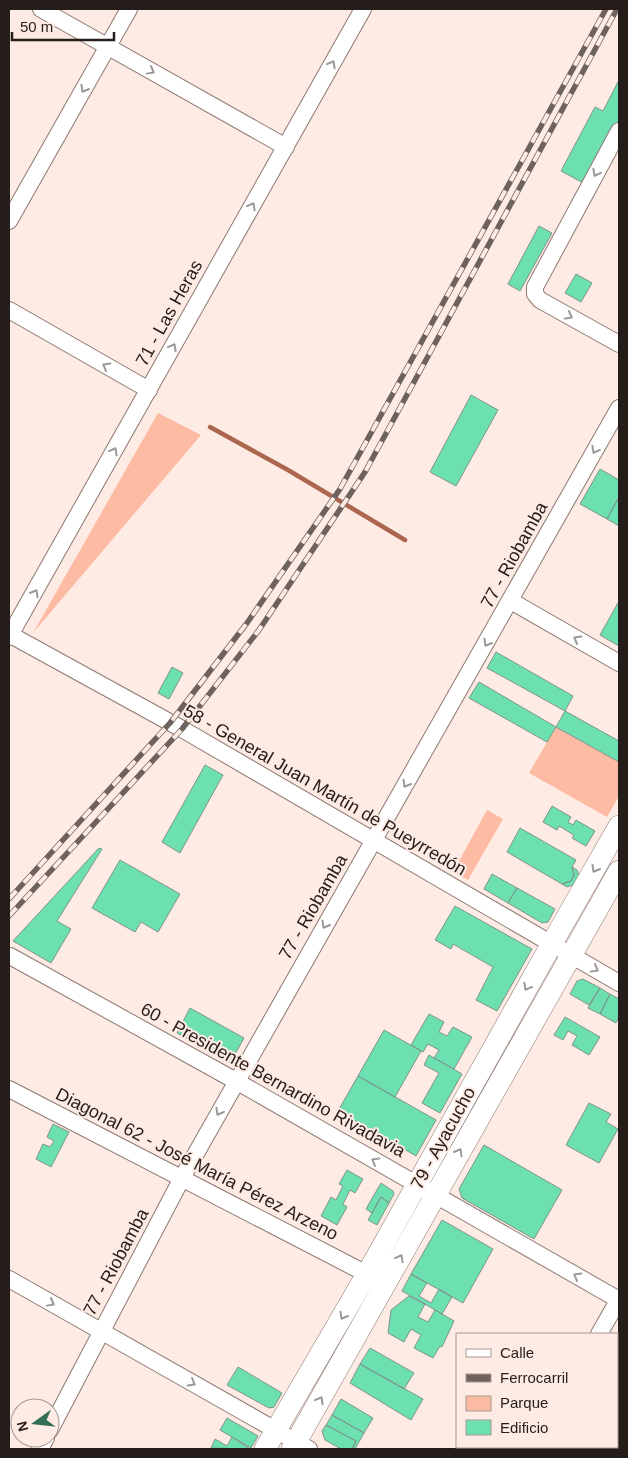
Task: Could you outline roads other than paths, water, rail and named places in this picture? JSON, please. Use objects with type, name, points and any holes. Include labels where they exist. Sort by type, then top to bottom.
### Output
[{"type":"main road","name":"79 - Ayacucho","points":[[299,1447],[426,1190],[551,944],[619,826]]},
{"type":"main road","name":"79 - Ayacucho","points":[[265,1449],[368,1274],[426,1190],[570,956],[619,871]]},
{"type":"street","points":[[41,9],[286,147]]},
{"type":"street","points":[[9,221],[129,9]]},
{"type":"street","name":"71 - Las Heras","points":[[9,636],[363,9]]},
{"type":"street","points":[[619,131],[535,286],[535,294],[540,300],[619,344]]},
{"type":"street","points":[[9,310],[149,390]]},
{"type":"street","name":"77 - Riobamba","points":[[60,1411],[182,1178],[619,408]]},
{"type":"street","points":[[511,601],[619,663]]},
{"type":"street","name":"58 - General Juan Martín de Pueyrredón","points":[[9,636],[182,729],[373,842],[619,983]]},
{"type":"street","name":"60 - Presidente Bernardino Rivadavia","points":[[10,956],[619,1299]]},
{"type":"street","name":"Diagonal 62 - José María Pérez Arzeno","points":[[9,1089],[368,1274]]},
{"type":"street","points":[[9,1279],[276,1431],[299,1447]]},
{"type":"street","points":[[600,1333],[619,1299]]},
{"type":"waterway","points":[[210,427],[288,470],[405,540]]},
{"type":"railway","points":[[9,899],[170,723],[247,623],[340,489],[606,9]]},
{"type":"railway","points":[[9,916],[182,729],[259,630],[365,472],[617,9]]}]
